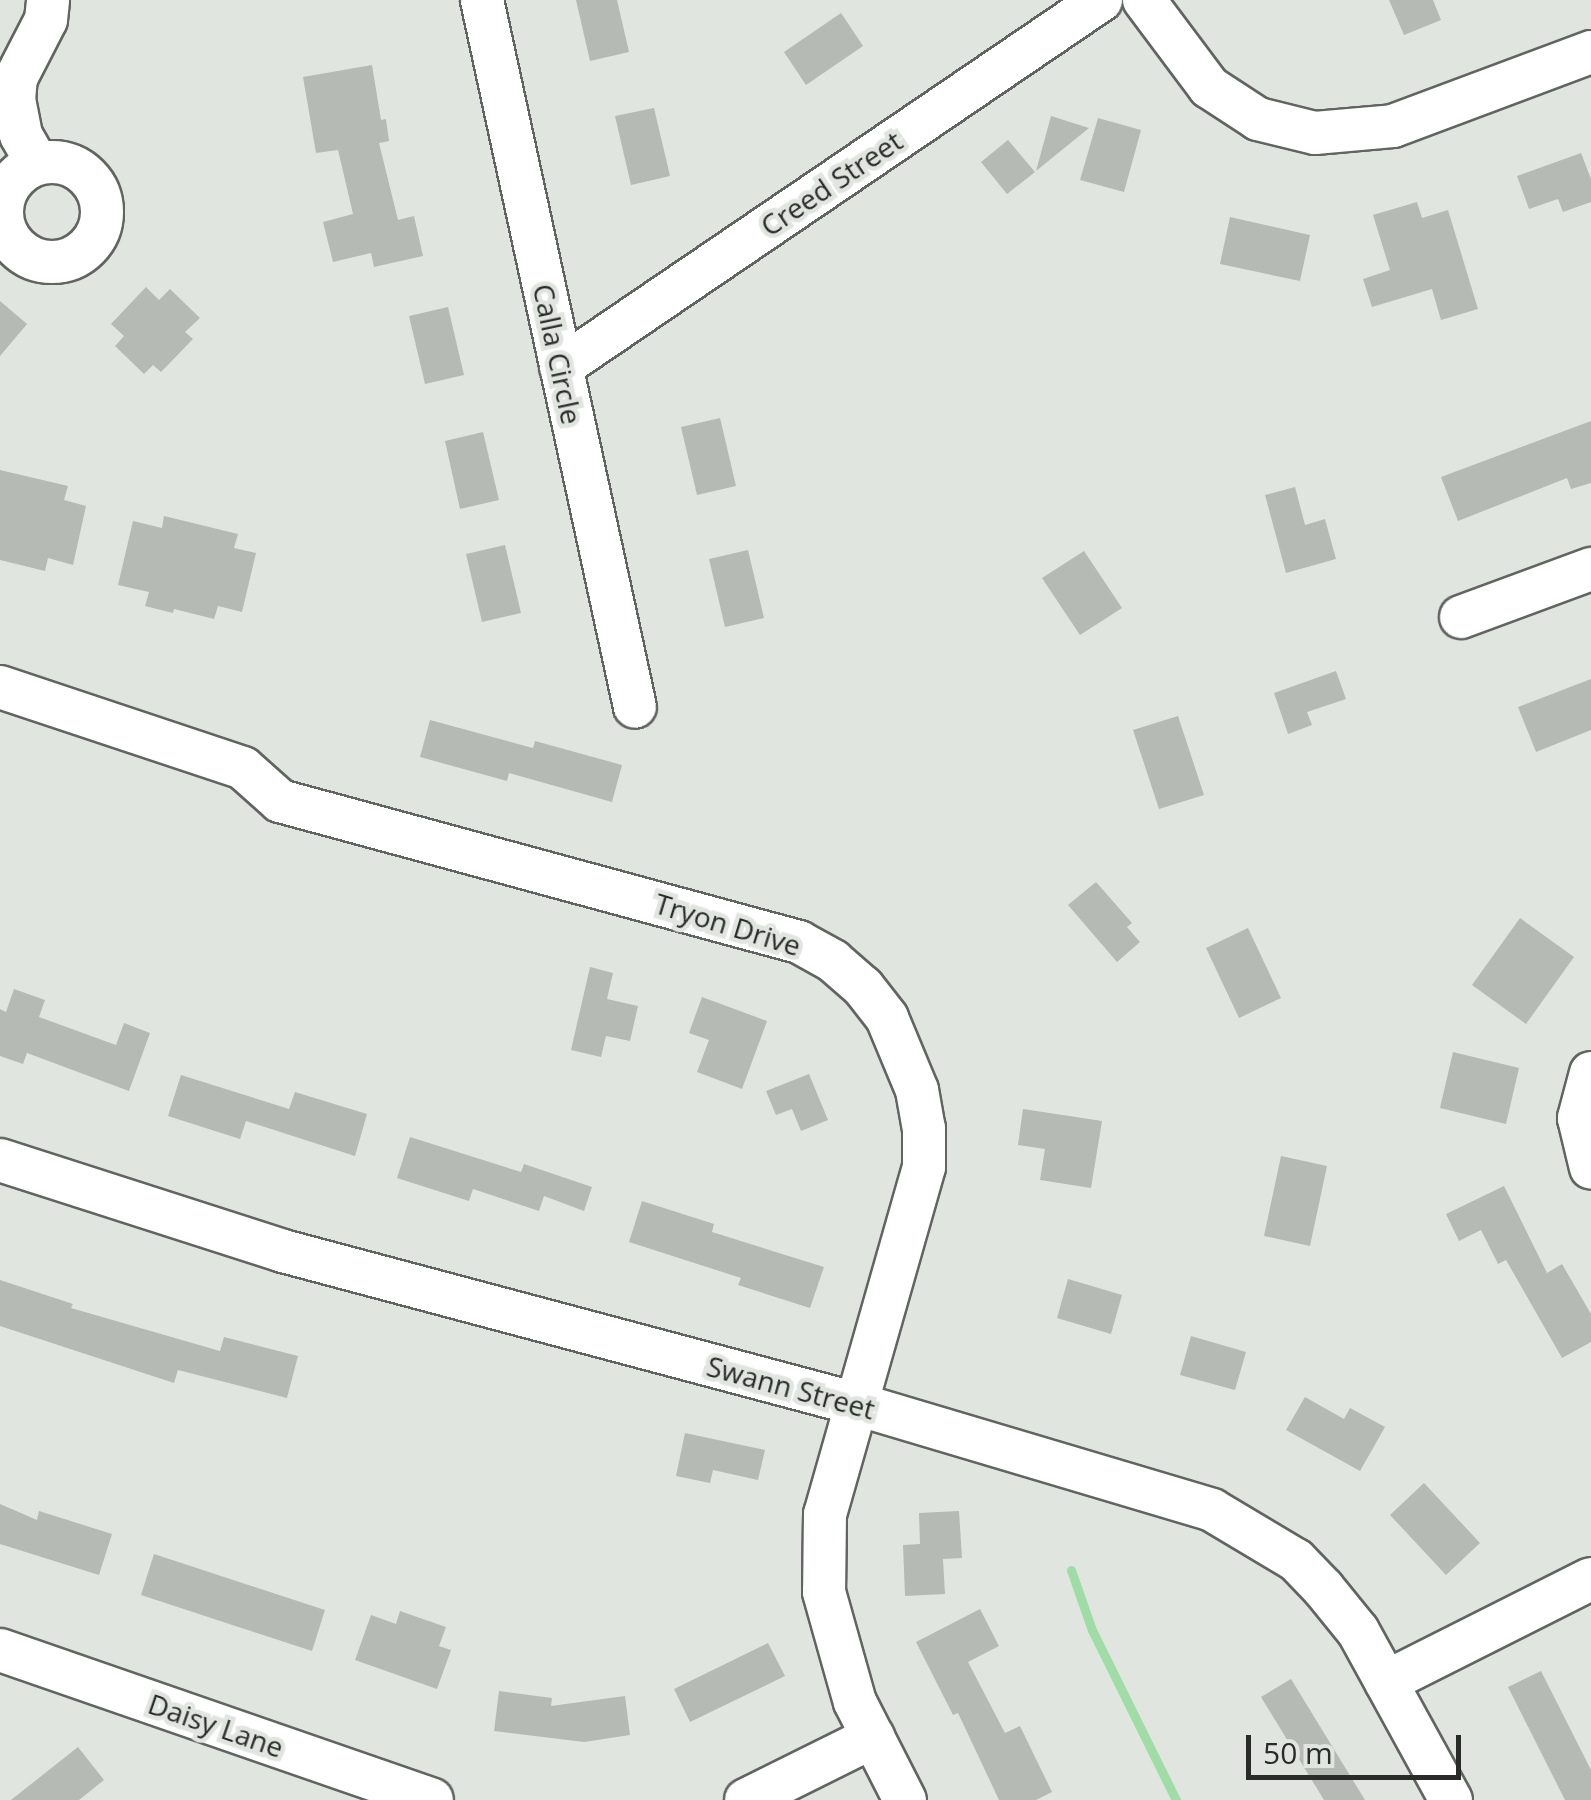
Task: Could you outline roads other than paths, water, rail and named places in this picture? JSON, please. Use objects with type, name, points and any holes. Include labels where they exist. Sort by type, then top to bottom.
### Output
[{"type":"street","points":[[37,164],[21,135],[14,100],[16,78],[46,20],[48,0]]},
{"type":"street","name":"Calla Circle","points":[[482,0],[635,707]]},
{"type":"street","name":"Creed Street","points":[[561,367],[1101,0]]},
{"type":"street","points":[[1144,0],[1209,87],[1258,119],[1315,133],[1393,126],[1591,52]]},
{"type":"street","points":[[1461,617],[1591,569]]},
{"type":"street","name":"Tryon Drive","points":[[0,687],[243,768],[280,801],[799,942],[833,961],[863,987],[887,1018],[918,1090],[924,1128],[920,1186],[825,1514],[824,1592],[855,1702],[904,1800]]},
{"type":"street","points":[[1591,1073],[1580,1118],[1591,1168]]},
{"type":"street","name":"Swann Street","points":[[0,1160],[283,1252],[858,1404],[1212,1510],[1247,1527],[1296,1560],[1324,1588],[1358,1631],[1452,1800]]},
{"type":"street","points":[[1386,1682],[1591,1579]]},
{"type":"street","name":"Daisy Lane","points":[[0,1650],[432,1800]]},
{"type":"street","points":[[746,1800],[873,1737]]},
{"type":"waterway","points":[[1071,1570],[1092,1630],[1176,1800]]}]
